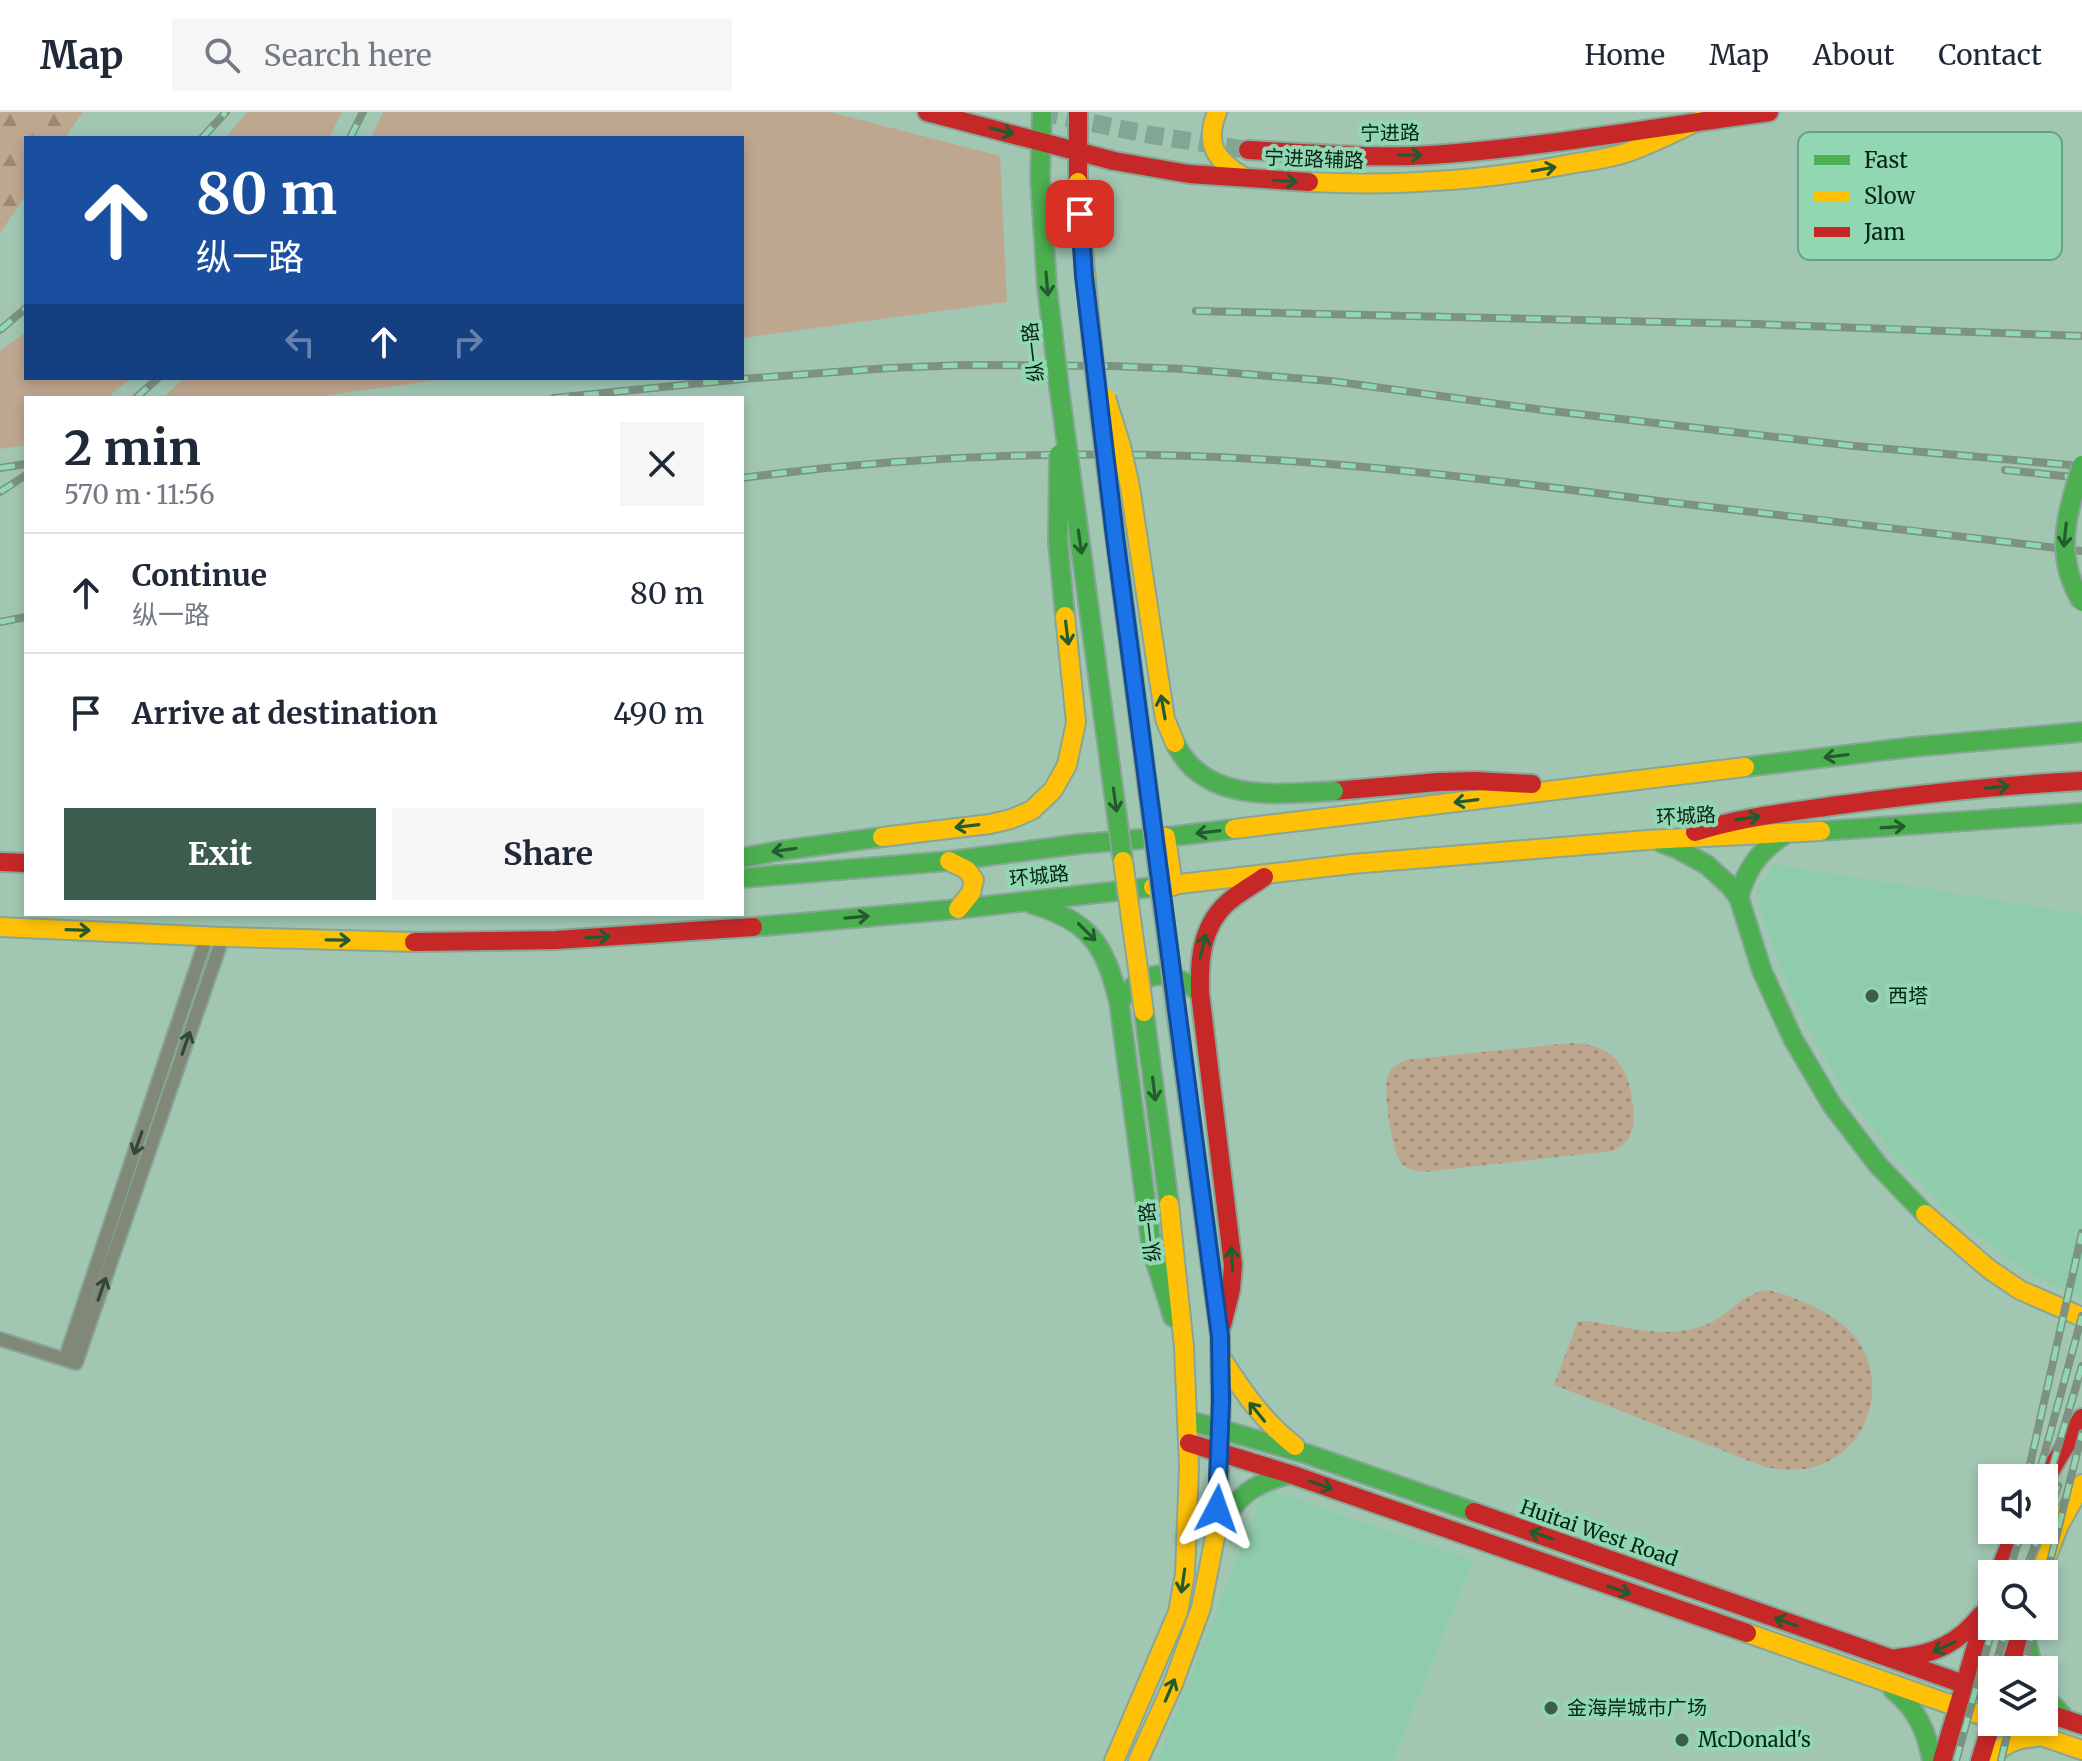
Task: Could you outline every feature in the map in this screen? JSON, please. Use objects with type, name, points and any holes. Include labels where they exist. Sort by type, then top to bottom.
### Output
[{"type":"main road","name":"宁进路辅路","points":[[927,112],[1114,161],[1189,174],[1347,184],[1530,172],[1631,151],[1698,121]]},
{"type":"main road","name":"纵一路","points":[[1042,112],[1040,178],[1047,287],[1144,1012],[1184,1347]]},
{"type":"main road","points":[[1078,112],[1078,182],[1093,357],[1221,1358],[1215,1537],[1201,1608],[1173,1684],[1138,1761]]},
{"type":"main road","points":[[1217,112],[1210,135],[1215,153],[1228,169],[1248,179]]},
{"type":"main road","name":"宁进路","points":[[1248,150],[1338,155],[1428,155],[1769,112]]},
{"type":"main road","points":[[1093,357],[1126,465],[1169,735],[1177,751],[1201,776],[1219,786],[1255,795],[1476,781],[1579,787]]},
{"type":"main road","points":[[744,858],[996,823],[1019,817],[1053,791],[1070,759],[1076,722],[1058,542],[1059,387]]},
{"type":"main road","points":[[2082,465],[2067,519],[2063,554],[2071,586],[2082,602]]},
{"type":"main road","name":"环城路","points":[[744,878],[949,861],[1913,747],[2082,732]]},
{"type":"main road","points":[[1673,839],[1737,819],[1892,797],[2082,781]]},
{"type":"main road","name":"环城路","points":[[0,927],[215,937],[431,942],[556,940],[681,933],[958,909],[1352,864],[1647,840],[2082,813]]},
{"type":"main road","points":[[1739,898],[1745,877],[1757,856],[1786,833]]},
{"type":"main road","points":[[1166,837],[1173,886]]},
{"type":"main road","points":[[1647,840],[1663,843],[1693,856],[1719,875],[1739,898],[1762,971],[1793,1039],[1832,1105],[1878,1165],[1931,1220],[1989,1269],[2020,1290],[2082,1317]]},
{"type":"main road","points":[[949,861],[966,866],[973,874],[975,885],[971,895],[958,909]]},
{"type":"main road","points":[[0,862],[24,863]]},
{"type":"main road","points":[[1220,1336],[1233,1265],[1200,993],[1200,956],[1209,926],[1217,912],[1265,875]]},
{"type":"main road","points":[[1017,901],[1059,912],[1081,926],[1101,948],[1114,977],[1152,1250],[1184,1347],[1189,1443],[1185,1574],[1178,1612],[1114,1761]]},
{"type":"main road","points":[[1119,1002],[1136,982],[1152,975],[1179,976],[1200,993]]},
{"type":"main road","points":[[1221,1358],[1265,1422],[1307,1454]]},
{"type":"main road","points":[[2054,1464],[2082,1418]]},
{"type":"main road","name":"Huitai West Road","points":[[1188,1420],[1307,1454],[1978,1690]]},
{"type":"main road","points":[[1189,1443],[1290,1474],[1978,1716]]},
{"type":"main road","points":[[1215,1537],[1236,1500],[1260,1482],[1290,1474]]},
{"type":"main road","points":[[2045,1560],[2059,1525],[2082,1484]]},
{"type":"main road","points":[[1889,1659],[1922,1656],[1957,1641],[1978,1618]]},
{"type":"main road","points":[[1808,1655],[1815,1632]]},
{"type":"main road","points":[[1942,1761],[1978,1638]]},
{"type":"main road","points":[[1878,1680],[1900,1694],[1912,1707],[1924,1726],[1932,1761]]},
{"type":"main road","points":[[2058,1709],[2074,1722]]},
{"type":"main road","points":[[1980,1761],[1988,1736]]},
{"type":"main road","points":[[2040,1736],[2082,1750]]},
{"type":"main road","points":[[1987,1761],[2001,1747],[2014,1740],[2043,1737]]},
{"type":"street","points":[[0,1339],[70,1361],[215,937]]},
{"type":"shaded area","points":[[1774,864],[2082,914],[2082,1298],[2030,1274],[1943,1207],[1892,1153],[1848,1095],[1793,998],[1767,929],[1756,893]]},
{"type":"shaded area","points":[[1265,1488],[1473,1561],[1393,1761],[1157,1761]]},
{"type":"green space","points":[[0,112],[83,112],[66,136],[24,136],[24,198],[0,233]]},
{"type":"green space","points":[[247,112],[342,112],[330,136],[227,136]]},
{"type":"green space","points":[[383,112],[830,112],[1000,156],[1007,302],[744,338],[744,136],[372,136]]},
{"type":"green space","points":[[24,333],[24,380],[129,380],[109,396],[24,396],[24,445],[0,449],[0,351]]},
{"type":"green space","points":[[182,380],[438,380],[322,396],[165,396]]},
{"type":"green space","points":[[1570,1043],[1597,1047],[1607,1052],[1622,1068],[1631,1091],[1634,1120],[1632,1132],[1625,1143],[1612,1151],[1424,1172],[1401,1163],[1391,1134],[1386,1093],[1388,1076],[1395,1066],[1406,1060]]},
{"type":"green space","points":[[1768,1290],[1802,1302],[1837,1320],[1854,1336],[1865,1353],[1871,1371],[1870,1409],[1863,1427],[1838,1456],[1820,1465],[1793,1470],[1765,1467],[1554,1385],[1578,1321],[1649,1331],[1680,1331],[1710,1323],[1751,1295]]},
{"type":"tunnel","points":[[1040,112],[1151,135],[1248,150]]},
{"type":"railway","points":[[204,136],[226,112]]},
{"type":"railway","points":[[351,136],[363,112]]},
{"type":"railway","points":[[0,330],[24,310]]},
{"type":"railway","points":[[1196,311],[1754,324],[2082,336]]},
{"type":"railway","points":[[744,379],[963,365],[1184,369],[1331,381],[1543,410],[1854,446],[2082,466]]},
{"type":"railway","points":[[138,396],[156,380]]},
{"type":"railway","points":[[574,396],[732,380]]},
{"type":"railway","points":[[744,478],[888,463],[1035,455],[1256,459],[1453,476],[2082,551]]},
{"type":"railway","points":[[0,468],[24,464]]},
{"type":"railway","points":[[2005,470],[2082,478]]},
{"type":"railway","points":[[0,492],[24,476]]},
{"type":"railway","points":[[0,622],[24,617]]},
{"type":"railway","points":[[2030,1464],[2082,1233]]},
{"type":"railway","points":[[2042,1464],[2082,1316]]},
{"type":"railway","points":[[2053,1464],[2082,1366]]},
{"type":"railway","points":[[2050,1560],[2082,1433]]},
{"type":"railway","points":[[2012,1560],[2018,1544]]},
{"type":"railway","points":[[2029,1560],[2036,1544]]},
{"type":"railway","points":[[1956,1761],[1989,1640]]},
{"type":"railway","points":[[1998,1656],[2003,1640]]},
{"type":"railway","points":[[2026,1656],[2030,1640]]},
{"type":"railway","points":[[2001,1761],[2007,1736]]},
{"type":"traffic: fast","points":[[1040,178],[1042,112]]},
{"type":"traffic: fast","points":[[1040,178],[1047,287],[1059,387],[1123,861]]},
{"type":"traffic: fast","points":[[1059,454],[1058,542],[1065,616]]},
{"type":"traffic: fast","points":[[2082,465],[2068,517],[2065,551],[2073,585],[2082,602]]},
{"type":"traffic: fast","points":[[1140,728],[1176,1009]]},
{"type":"traffic: fast","points":[[1745,767],[1913,747],[2082,732]]},
{"type":"traffic: fast","points":[[1175,743],[1188,763],[1204,777],[1223,786],[1267,793],[1334,791]]},
{"type":"traffic: fast","points":[[1821,831],[2082,813]]},
{"type":"traffic: fast","points":[[744,878],[949,861],[1234,829]]},
{"type":"traffic: fast","points":[[1739,898],[1745,878],[1755,862],[1784,835]]},
{"type":"traffic: fast","points":[[744,858],[882,837]]},
{"type":"traffic: fast","points":[[1662,843],[1707,865],[1739,898],[1762,971],[1793,1039],[1832,1105],[1878,1165],[1925,1214]]},
{"type":"traffic: fast","points":[[753,927],[958,909],[1153,887]]},
{"type":"traffic: fast","points":[[1032,904],[1068,918],[1081,927],[1101,950],[1114,982],[1152,1250],[1173,1317]]},
{"type":"traffic: fast","points":[[1119,1002],[1138,983],[1157,975],[1178,979],[1200,993]]},
{"type":"traffic: fast","points":[[1176,1009],[1197,1165]]},
{"type":"traffic: fast","points":[[1144,1012],[1169,1204]]},
{"type":"traffic: fast","points":[[1188,1420],[1307,1454],[1474,1512]]},
{"type":"traffic: fast","points":[[1218,1531],[1245,1494],[1263,1483],[1287,1475]]},
{"type":"traffic: fast","points":[[2026,1640],[2030,1656]]},
{"type":"traffic: fast","points":[[1893,1690],[1909,1705],[1920,1722],[1932,1761]]},
{"type":"traffic: fast","points":[[2058,1711],[2065,1718]]},
{"type":"traffic: slow","points":[[1217,112],[1212,133],[1215,150],[1226,165],[1244,177]]},
{"type":"traffic: slow","points":[[1309,182],[1437,181],[1502,175],[1598,160],[1623,154],[1698,121]]},
{"type":"traffic: slow","points":[[1078,182],[1097,387],[1140,728]]},
{"type":"traffic: slow","points":[[1106,398],[1130,487],[1165,719],[1175,743]]},
{"type":"traffic: slow","points":[[882,837],[1011,819],[1032,810],[1053,790],[1067,765],[1076,722],[1065,616]]},
{"type":"traffic: slow","points":[[1234,829],[1745,767]]},
{"type":"traffic: slow","points":[[1153,887],[1352,864],[1647,840],[1821,831]]},
{"type":"traffic: slow","points":[[1166,837],[1173,886]]},
{"type":"traffic: slow","points":[[949,861],[967,870],[974,880],[971,893],[958,909]]},
{"type":"traffic: slow","points":[[1123,861],[1144,1012]]},
{"type":"traffic: slow","points":[[0,927],[414,942]]},
{"type":"traffic: slow","points":[[1138,1761],[1173,1684],[1201,1608],[1215,1537],[1221,1401],[1220,1336],[1197,1165]]},
{"type":"traffic: slow","points":[[1114,1761],[1178,1612],[1185,1574],[1189,1467],[1184,1347],[1169,1204]]},
{"type":"traffic: slow","points":[[1925,1214],[1989,1269],[2020,1290],[2082,1317]]},
{"type":"traffic: slow","points":[[1222,1359],[1255,1406],[1295,1446]]},
{"type":"traffic: slow","points":[[2045,1560],[2059,1525],[2082,1484]]},
{"type":"traffic: slow","points":[[1747,1633],[1978,1714]]},
{"type":"traffic: slow","points":[[2041,1736],[2082,1750]]},
{"type":"traffic: slow","points":[[1987,1761],[2009,1743],[2037,1737]]},
{"type":"traffic: jam","points":[[927,112],[1114,161],[1189,174],[1309,182]]},
{"type":"traffic: jam","points":[[1078,112],[1078,182]]},
{"type":"traffic: jam","points":[[1248,150],[1362,156],[1431,155],[1558,142],[1769,112]]},
{"type":"traffic: jam","points":[[1695,832],[1730,822],[1869,801],[1991,787],[2082,781]]},
{"type":"traffic: jam","points":[[1334,791],[1438,782],[1532,784]]},
{"type":"traffic: jam","points":[[0,862],[24,863]]},
{"type":"traffic: jam","points":[[1222,1325],[1233,1265],[1200,993],[1201,956],[1207,933],[1218,912],[1231,899],[1264,877]]},
{"type":"traffic: jam","points":[[414,942],[556,940],[753,927]]},
{"type":"traffic: jam","points":[[2054,1464],[2082,1418]]},
{"type":"traffic: jam","points":[[1189,1443],[1290,1474],[1747,1633]]},
{"type":"traffic: jam","points":[[1474,1512],[1978,1689]]},
{"type":"traffic: jam","points":[[2004,1560],[2010,1544]]},
{"type":"traffic: jam","points":[[1897,1658],[1944,1646],[1978,1619]]},
{"type":"traffic: jam","points":[[1942,1761],[1978,1639]]},
{"type":"traffic: jam","points":[[2013,1656],[2019,1640]]},
{"type":"traffic: jam","points":[[2058,1717],[2082,1725]]},
{"type":"traffic: jam","points":[[1980,1761],[1988,1736]]},
{"type":"place","name":"西塔","points":[[1872,996]]},
{"type":"place","name":"金海岸城市广场","points":[[1551,1708]]},
{"type":"place","name":"McDonald's","points":[[1682,1740]]},
{"type":"route","points":[[1080,214],[1084,276],[1115,537],[1220,1336],[1217,1509]]}]
